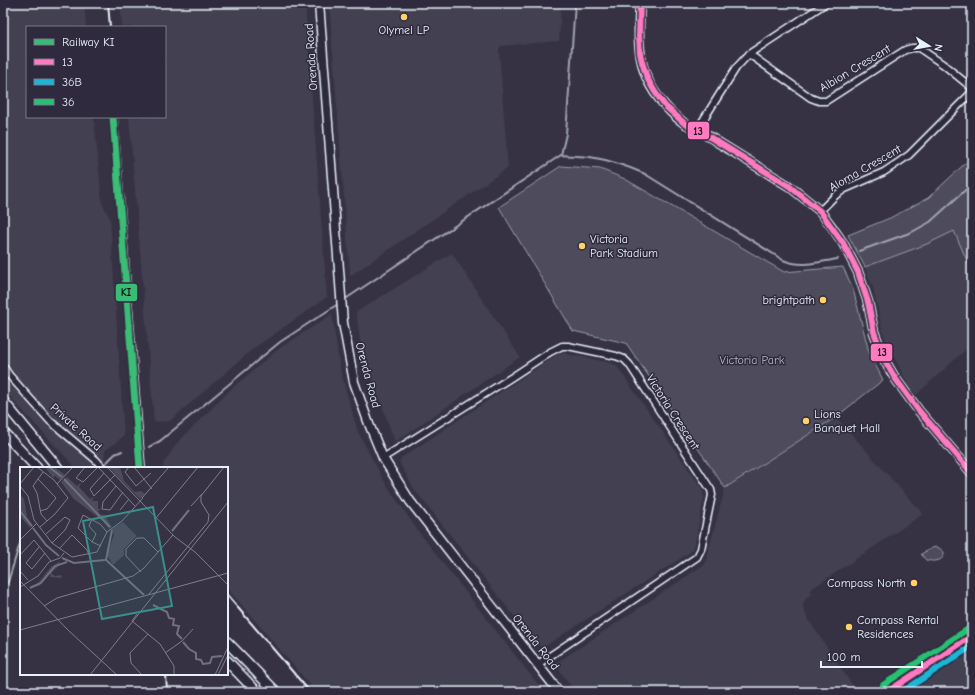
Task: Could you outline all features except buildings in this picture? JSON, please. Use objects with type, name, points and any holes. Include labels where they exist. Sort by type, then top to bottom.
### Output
[{"type":"main road","points":[[3,401],[57,467]]},
{"type":"main road","points":[[3,432],[36,467]]},
{"type":"main road","points":[[887,692],[972,636]]},
{"type":"main road","points":[[228,643],[276,692]]},
{"type":"main road","points":[[228,662],[257,692]]},
{"type":"street","name":"Orenda Road","points":[[319,3],[342,311],[346,342],[354,382],[369,424],[384,458],[410,501],[559,692]]},
{"type":"street","points":[[640,3],[638,44],[643,70],[648,82],[657,96],[683,122],[712,138],[779,180],[820,211],[845,247],[858,272],[868,302],[874,332],[885,361],[895,378],[919,411],[972,473]]},
{"type":"street","points":[[697,130],[736,68],[749,54],[826,3]]},
{"type":"street","name":"Albion Crescent","points":[[749,54],[811,98],[819,101],[826,101],[905,50],[912,48],[919,48],[944,65],[972,88]]},
{"type":"street","name":"Aloma Crescent","points":[[820,211],[845,189],[884,172],[909,155],[972,92]]},
{"type":"street","name":"Victoria Crescent","points":[[384,458],[550,352],[562,346],[616,356],[624,359],[629,364],[711,490],[712,495],[701,550],[697,557],[538,664]]},
{"type":"street","name":"Private Road","points":[[3,366],[9,375],[50,421],[102,467]]},
{"type":"shaded area","points":[[3,3],[84,3],[86,26],[26,26],[26,118],[94,118],[102,203],[110,218],[124,436],[105,451],[104,459],[114,467],[75,467],[3,388]]},
{"type":"shaded area","points":[[120,3],[305,3],[327,297],[253,349],[170,421],[154,422],[129,118],[166,118],[166,26],[122,26]]},
{"type":"shaded area","points":[[329,3],[561,3],[559,41],[501,46],[499,49],[508,168],[350,276]]},
{"type":"shaded area","points":[[954,230],[972,270],[972,344],[916,395],[908,384],[889,348],[883,333],[873,288],[865,267],[927,244]]},
{"type":"shaded area","points":[[452,253],[520,357],[395,442],[361,348],[356,312]]},
{"type":"shaded area","points":[[332,314],[340,369],[358,432],[384,481],[418,531],[544,692],[316,692],[228,589],[228,467],[163,467],[163,464],[178,442],[232,388],[280,348]]},
{"type":"shaded area","points":[[562,353],[616,365],[701,487],[704,498],[695,544],[689,553],[542,648],[533,640],[414,489],[400,464],[400,460],[558,354]]},
{"type":"shaded area","points":[[836,417],[923,514],[810,590],[812,594],[807,597],[803,604],[808,619],[857,692],[575,692],[555,664],[705,564],[725,488]]},
{"type":"shaded area","points":[[972,651],[972,692],[908,692],[926,680]]},
{"type":"green space","points":[[972,157],[972,261],[969,265],[954,231],[927,244],[865,267],[848,235],[890,218],[928,198]]},
{"type":"green space","name":"Victoria Park","points":[[561,166],[600,169],[625,179],[784,272],[843,267],[853,289],[869,352],[883,380],[836,417],[725,488],[626,343],[573,331],[499,207]]},
{"type":"green space","points":[[936,547],[944,552],[943,558],[935,561],[926,560],[921,554],[932,548]]},
{"type":"waterway","points":[[561,155],[566,134],[575,3]]},
{"type":"waterway","points":[[344,300],[561,155],[590,157],[604,160],[645,174],[783,260],[803,264],[838,259]]},
{"type":"waterway","points":[[859,251],[912,232],[930,222],[972,184]]},
{"type":"waterway","points":[[149,447],[160,441],[280,342],[338,304]]},
{"type":"waterway","points":[[106,463],[115,454],[122,451]]},
{"type":"waterway","points":[[3,587],[8,582],[20,543]]},
{"type":"railway","points":[[108,3],[110,26]]},
{"type":"railway","points":[[117,118],[145,467]]},
{"type":"railway","points":[[228,596],[310,692]]},
{"type":"railway","points":[[166,675],[167,692]]},
{"type":"rail line","name":"KI","points":[[113,118],[140,467]]},
{"type":"transit line","name":"13","points":[[640,3],[640,53],[647,78],[655,92],[665,106],[684,123],[708,136],[789,186],[820,211],[843,243],[858,272],[868,302],[874,332],[885,361],[895,378],[919,411],[972,473]]},
{"type":"transit line","name":"36","points":[[883,685],[968,629]]},
{"type":"transit line","name":"13","points":[[887,692],[972,636]]},
{"type":"transit line","name":"36B","points":[[902,692],[972,646]]},
{"type":"place","name":"Olymel LP","points":[[404,17]]},
{"type":"place","name":"Victoria Park Stadium","points":[[582,246]]},
{"type":"place","name":"brightpath","points":[[823,300]]},
{"type":"place","name":"Lions Banquet Hall","points":[[806,421]]},
{"type":"place","name":"Compass North","points":[[914,583]]},
{"type":"place","name":"Compass Rental Residences","points":[[849,627]]}]
